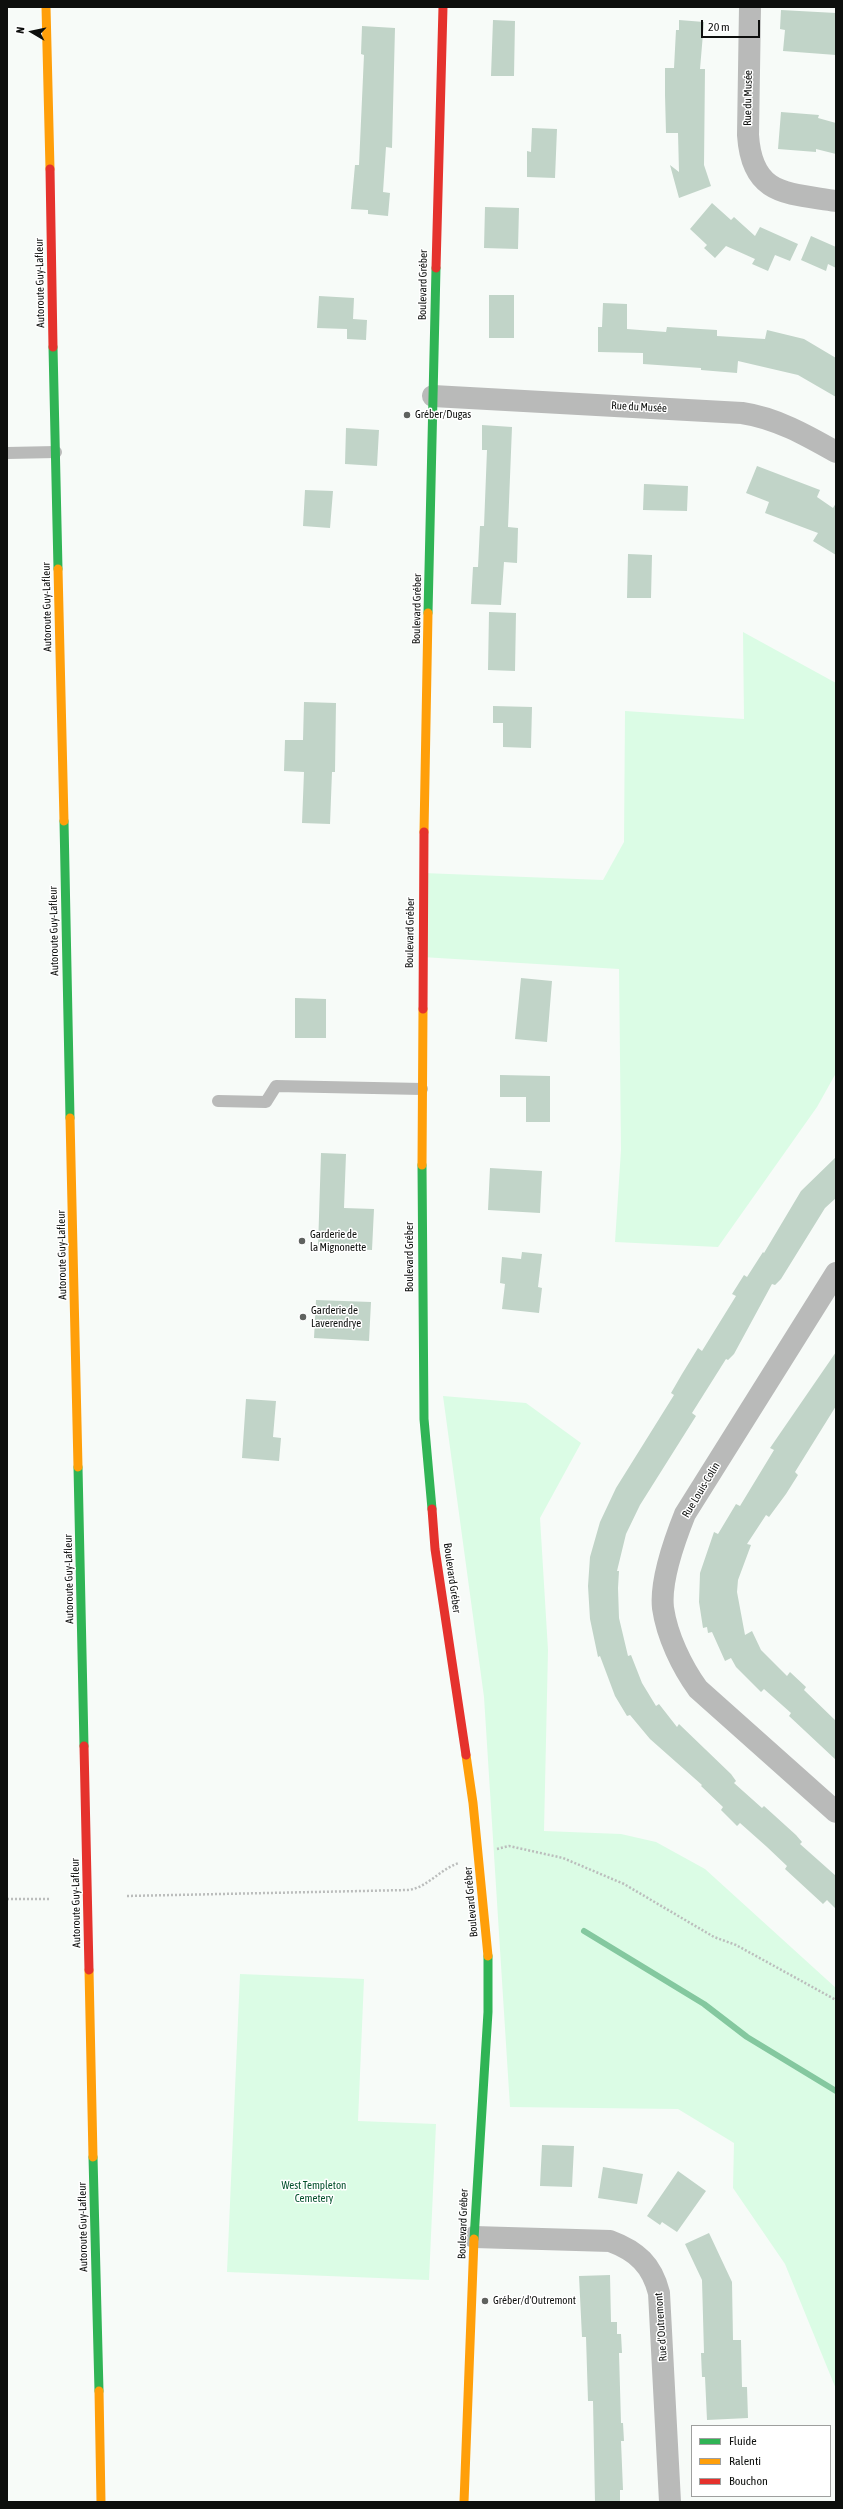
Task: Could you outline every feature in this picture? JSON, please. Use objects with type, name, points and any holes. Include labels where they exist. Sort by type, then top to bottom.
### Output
[{"type":"main road","name":"Autoroute Guy-Lafleur","points":[[46,7],[101,2502]]},
{"type":"main road","name":"Boulevard Gréber","points":[[443,7],[423,881],[422,1370],[427,1465],[435,1549],[473,1803],[488,1955],[488,2012],[474,2236],[464,2502]]},
{"type":"street","name":"Rue du Musée","points":[[750,7],[748,149],[756,171],[774,188],[836,201]]},
{"type":"street","name":"Rue du Musée","points":[[433,396],[737,413],[759,416],[779,423],[836,452]]},
{"type":"street","name":"Rue Louis-Colin","points":[[836,1273],[685,1514],[672,1546],[663,1608],[676,1652],[685,1671],[698,1689],[836,1812]]},
{"type":"street","name":"Rue d'Outremont","points":[[474,2236],[610,2241],[624,2246],[648,2265],[655,2277],[660,2293],[670,2502]]},
{"type":"lane","points":[[7,453],[56,452]]},
{"type":"lane","points":[[218,1101],[266,1102],[276,1086],[422,1089]]},
{"type":"path","points":[[492,1852],[509,1846],[535,1850],[564,1858],[617,1881],[714,1937],[736,1945],[836,2000]]},
{"type":"path","points":[[127,1896],[408,1890],[422,1887],[441,1871],[463,1862]]},
{"type":"path","points":[[7,1899],[50,1899]]},
{"type":"green space","points":[[743,632],[836,683],[836,1073],[817,1107],[718,1247],[615,1242],[621,1150],[619,969],[422,957],[423,873],[603,880],[624,842],[625,711],[744,719]]},
{"type":"green space","points":[[443,1396],[526,1403],[581,1443],[540,1518],[548,1650],[544,1831],[621,1834],[656,1842],[705,1869],[836,1988],[836,2389],[785,2264],[733,2188],[734,2143],[678,2109],[510,2107],[484,1697]]},
{"type":"green space","name":"West Templeton Cemetery","points":[[240,1974],[364,1979],[358,2121],[436,2124],[429,2280],[227,2272]]},
{"type":"building","points":[[781,10],[836,13],[836,55],[783,51],[785,30],[780,29]]},
{"type":"building","points":[[493,20],[515,21],[514,76],[491,76]]},
{"type":"building","points":[[679,20],[704,22],[700,69],[705,69],[704,165],[711,186],[679,198],[670,165],[679,172],[678,133],[666,133],[665,68],[674,68],[676,30],[679,30]]},
{"type":"building","points":[[362,26],[395,28],[392,148],[386,147],[383,192],[390,193],[388,216],[368,214],[368,210],[351,209],[355,165],[359,165],[364,55],[361,54]]},
{"type":"building","points":[[781,112],[819,115],[818,118],[836,123],[836,154],[816,149],[816,152],[778,149]]},
{"type":"building","points":[[532,128],[557,129],[555,178],[527,177],[527,151],[531,152]]},
{"type":"building","points":[[712,203],[731,220],[734,217],[755,236],[760,227],[798,244],[790,261],[775,255],[768,271],[752,264],[755,259],[726,246],[715,258],[704,248],[707,245],[690,229]]},
{"type":"building","points":[[485,207],[519,208],[518,249],[484,248]]},
{"type":"building","points":[[811,236],[836,247],[836,268],[828,264],[826,271],[801,260]]},
{"type":"building","points":[[489,295],[514,295],[514,338],[489,338]]},
{"type":"building","points":[[319,296],[354,298],[353,319],[367,320],[366,340],[347,339],[347,329],[317,328]]},
{"type":"building","points":[[603,303],[627,304],[627,329],[666,332],[667,327],[717,330],[717,336],[765,339],[767,330],[804,339],[836,358],[836,397],[798,375],[738,361],[737,373],[701,370],[701,368],[643,364],[643,353],[598,352],[598,327],[602,327]]},
{"type":"building","points":[[482,425],[512,427],[508,527],[518,528],[517,563],[504,562],[501,605],[471,604],[473,567],[478,567],[480,526],[484,526],[487,450],[482,450]]},
{"type":"building","points":[[346,428],[379,430],[377,466],[345,464]]},
{"type":"building","points":[[757,466],[820,490],[817,497],[833,508],[836,503],[836,555],[813,541],[818,533],[765,513],[769,502],[746,493]]},
{"type":"building","points":[[644,484],[688,486],[687,511],[643,510]]},
{"type":"building","points":[[305,490],[333,491],[330,528],[303,526]]},
{"type":"building","points":[[628,554],[652,555],[651,598],[627,598]]},
{"type":"building","points":[[489,612],[516,613],[515,671],[488,670]]},
{"type":"building","points":[[304,702],[336,703],[335,772],[332,772],[330,824],[302,823],[304,772],[284,771],[285,740],[303,740]]},
{"type":"building","points":[[493,706],[532,707],[531,748],[503,747],[503,723],[493,723]]},
{"type":"building","points":[[521,978],[552,981],[547,1042],[515,1039]]},
{"type":"building","points":[[295,998],[326,999],[326,1038],[295,1038]]},
{"type":"building","points":[[500,1075],[550,1076],[550,1122],[526,1122],[526,1097],[500,1097]]},
{"type":"building","points":[[321,1153],[346,1154],[344,1208],[374,1209],[372,1250],[318,1248]]},
{"type":"building","points":[[836,1157],[836,1198],[825,1208],[781,1279],[775,1285],[772,1284],[734,1354],[728,1360],[726,1359],[692,1413],[696,1416],[640,1505],[626,1534],[617,1571],[619,1571],[619,1618],[628,1656],[631,1655],[642,1683],[656,1706],[659,1704],[677,1727],[679,1724],[731,1774],[736,1781],[734,1783],[762,1808],[764,1806],[796,1835],[802,1842],[800,1844],[836,1876],[836,1909],[827,1900],[823,1904],[785,1869],[787,1866],[767,1847],[740,1823],[737,1826],[721,1810],[723,1807],[701,1786],[702,1785],[650,1739],[630,1715],[627,1716],[615,1696],[600,1656],[598,1657],[590,1619],[588,1586],[590,1557],[600,1522],[616,1488],[674,1395],[671,1393],[698,1348],[702,1351],[736,1296],[732,1294],[744,1275],[747,1277],[763,1252],[764,1253],[801,1191]]},
{"type":"building","points":[[490,1168],[542,1171],[540,1213],[488,1210]]},
{"type":"building","points":[[522,1252],[542,1254],[538,1287],[542,1288],[539,1313],[502,1309],[505,1284],[500,1283],[502,1257],[521,1259]]},
{"type":"building","points":[[316,1300],[371,1302],[369,1341],[314,1338]]},
{"type":"building","points":[[836,1352],[836,1406],[795,1472],[798,1475],[786,1494],[769,1517],[766,1515],[747,1544],[751,1545],[738,1580],[737,1592],[745,1635],[752,1631],[761,1650],[787,1676],[790,1672],[806,1687],[804,1690],[836,1721],[836,1760],[789,1716],[791,1713],[764,1689],[761,1692],[736,1667],[731,1658],[725,1661],[712,1632],[708,1633],[707,1627],[703,1628],[699,1602],[700,1573],[714,1532],[718,1534],[736,1504],[740,1506],[774,1450],[770,1448]]},
{"type":"building","points":[[246,1399],[276,1401],[273,1437],[281,1438],[279,1461],[242,1458]]},
{"type":"building","points":[[542,2145],[574,2146],[572,2187],[540,2186]]},
{"type":"building","points":[[603,2167],[643,2174],[637,2204],[598,2198]]},
{"type":"building","points":[[678,2171],[706,2191],[677,2232],[662,2222],[660,2225],[647,2216]]},
{"type":"building","points":[[709,2233],[732,2282],[733,2340],[741,2340],[742,2387],[747,2387],[748,2418],[707,2420],[705,2377],[702,2377],[701,2353],[704,2353],[702,2280],[685,2244]]},
{"type":"building","points":[[610,2275],[611,2322],[617,2322],[617,2334],[621,2334],[622,2353],[619,2353],[621,2423],[623,2423],[624,2441],[621,2441],[623,2490],[620,2490],[620,2502],[595,2502],[593,2401],[588,2401],[586,2337],[582,2337],[579,2276]]},
{"type":"waterway","points":[[584,1931],[704,2004],[747,2037],[836,2091]]},
{"type":"traffic: fast","points":[[428,613],[436,268]]},
{"type":"traffic: fast","points":[[53,347],[58,569]]},
{"type":"traffic: fast","points":[[64,821],[70,1118]]},
{"type":"traffic: fast","points":[[422,1165],[424,1419],[432,1509]]},
{"type":"traffic: fast","points":[[78,1467],[84,1746]]},
{"type":"traffic: fast","points":[[474,2239],[488,2012],[488,1956]]},
{"type":"traffic: fast","points":[[93,2157],[99,2391]]},
{"type":"traffic: slow","points":[[46,7],[50,169]]},
{"type":"traffic: slow","points":[[58,569],[64,821]]},
{"type":"traffic: slow","points":[[424,832],[428,613]]},
{"type":"traffic: slow","points":[[422,1165],[423,1009]]},
{"type":"traffic: slow","points":[[70,1118],[78,1467]]},
{"type":"traffic: slow","points":[[466,1755],[473,1803],[488,1956]]},
{"type":"traffic: slow","points":[[89,1970],[93,2157]]},
{"type":"traffic: slow","points":[[464,2502],[474,2239]]},
{"type":"traffic: slow","points":[[99,2391],[101,2502]]},
{"type":"traffic: jam","points":[[436,268],[443,7]]},
{"type":"traffic: jam","points":[[50,169],[53,347]]},
{"type":"traffic: jam","points":[[423,1009],[424,832]]},
{"type":"traffic: jam","points":[[432,1509],[435,1549],[466,1755]]},
{"type":"traffic: jam","points":[[84,1746],[89,1970]]},
{"type":"place","name":"Gréber/Dugas","points":[[407,415]]},
{"type":"place","name":"Garderie de la Mignonette","points":[[302,1241]]},
{"type":"place","name":"Garderie de Laverendrye","points":[[303,1317]]},
{"type":"place","name":"Gréber/d'Outremont","points":[[485,2301]]}]
